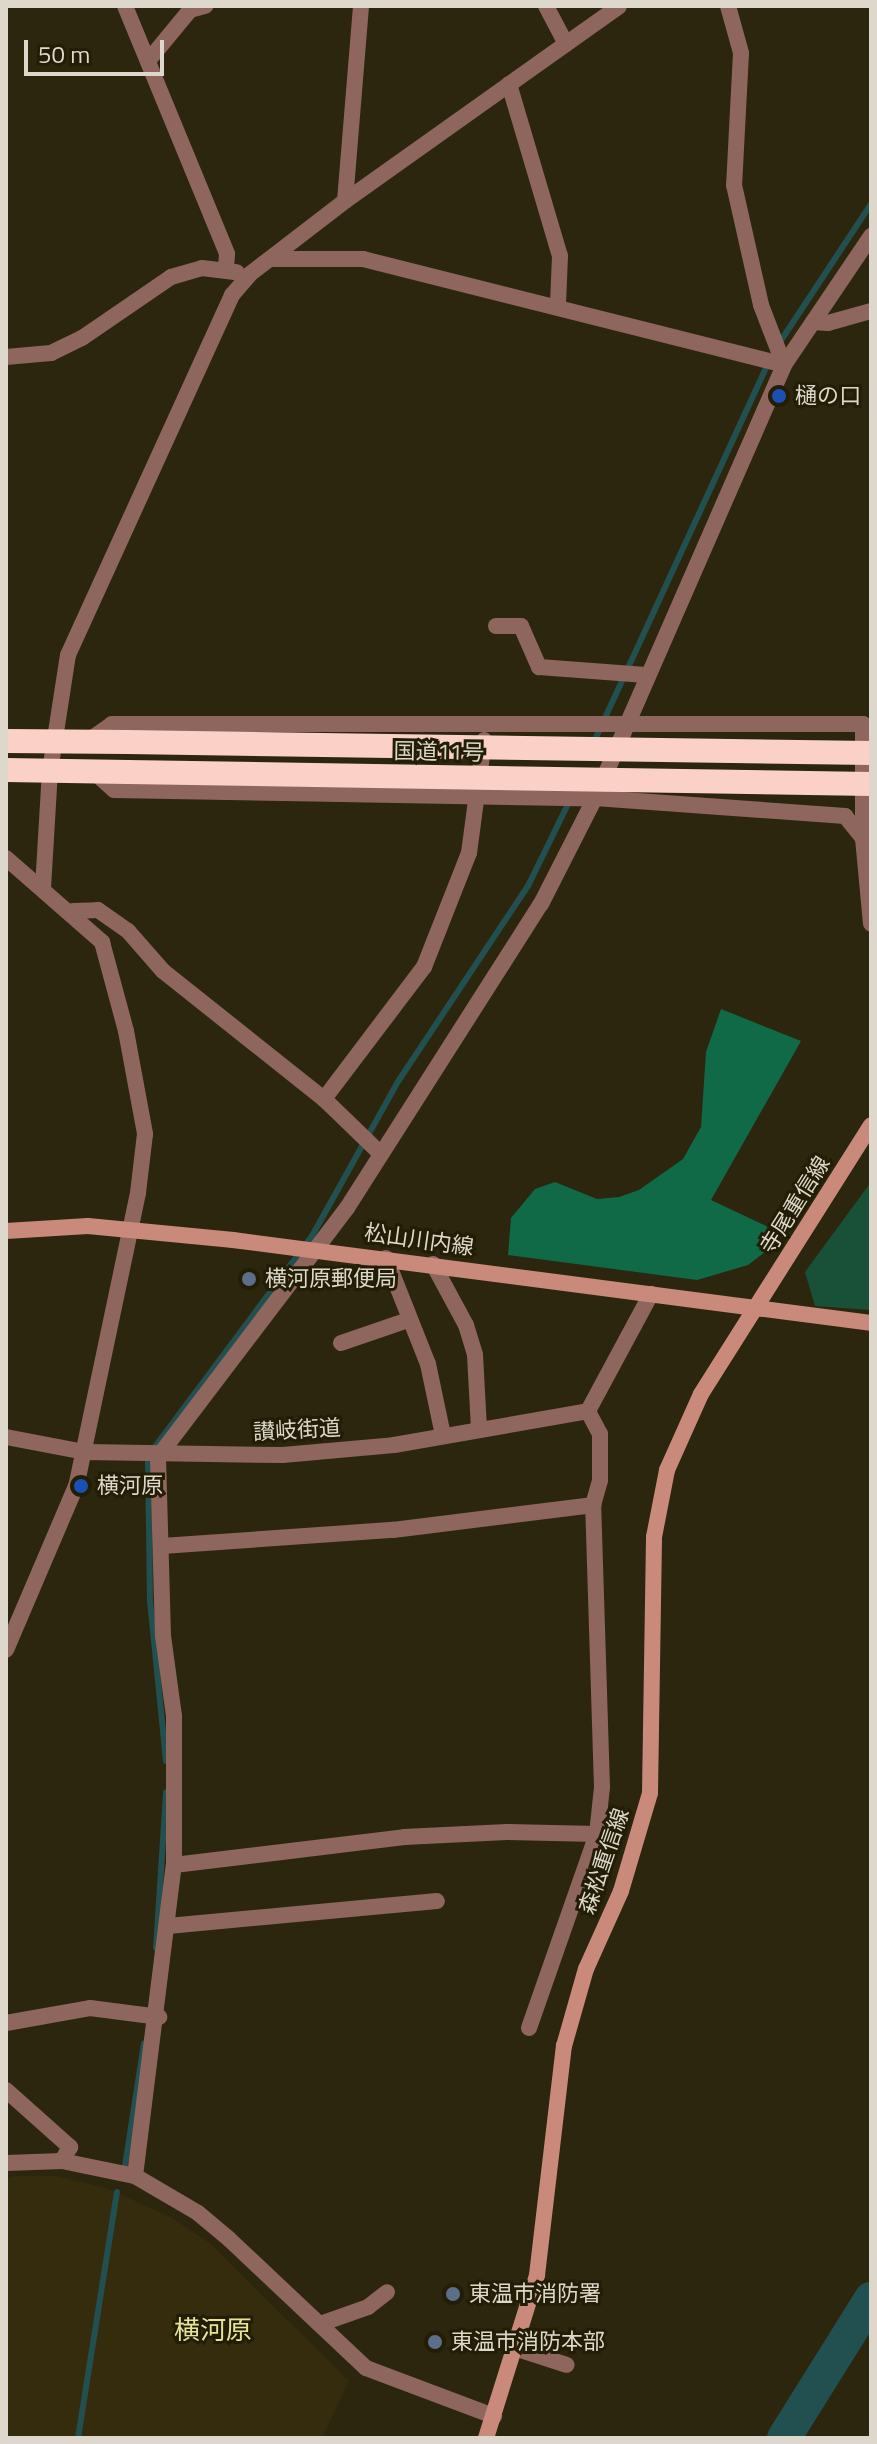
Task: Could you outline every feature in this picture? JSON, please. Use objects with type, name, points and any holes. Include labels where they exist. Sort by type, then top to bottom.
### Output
[{"type":"highway","name":"国道11号","points":[[6,741],[871,753]]},
{"type":"highway","name":"国道11号","points":[[6,770],[871,784]]},
{"type":"main road","name":"寺尾重信線","points":[[757,1309],[871,1125]]},
{"type":"main road","name":"松山川内線","points":[[6,1231],[127,1230],[318,1249],[871,1323]]},
{"type":"main road","name":"森松重信線","points":[[486,2438],[517,2349],[537,2275],[564,2046],[586,1969],[621,1891],[650,1793],[654,1537],[660,1499],[679,1435],[757,1309]]},
{"type":"street","points":[[125,6],[227,254],[226,270]]},
{"type":"street","points":[[148,61],[190,10],[205,6]]},
{"type":"street","points":[[345,201],[361,6]]},
{"type":"street","points":[[546,6],[566,44]]},
{"type":"street","points":[[43,888],[50,771],[68,655],[232,295],[250,274],[345,201],[619,6]]},
{"type":"street","points":[[728,6],[741,53],[734,185],[761,305],[784,365]]},
{"type":"street","points":[[509,84],[560,256],[558,304]]},
{"type":"street","points":[[135,2176],[152,2016],[168,1926],[174,1865],[174,1716],[163,1636],[162,1546],[153,1456],[318,1249],[484,1001],[595,798],[625,723],[784,365],[871,236]]},
{"type":"street","points":[[270,259],[363,259],[558,304],[784,365]]},
{"type":"street","points":[[6,357],[51,353],[171,277],[202,268],[250,274]]},
{"type":"street","points":[[813,322],[828,323],[871,311]]},
{"type":"street","points":[[496,626],[521,626],[539,667],[646,675]]},
{"type":"street","points":[[88,741],[112,724],[863,724],[863,838],[871,924]]},
{"type":"street","points":[[324,1099],[424,967],[469,853],[486,725]]},
{"type":"street","points":[[93,771],[114,790],[595,798],[845,816],[863,838]]},
{"type":"street","points":[[6,858],[73,911],[102,942],[126,1031],[145,1134],[76,1486],[11,1624],[6,1650]]},
{"type":"street","points":[[73,911],[98,910],[128,931],[163,971],[324,1099],[380,1153]]},
{"type":"street","points":[[386,1258],[428,1364],[443,1435]]},
{"type":"street","points":[[433,1264],[466,1325],[475,1355],[479,1428]]},
{"type":"street","points":[[529,2028],[597,1834],[602,1732],[593,1505],[600,1480],[600,1434],[588,1411],[651,1294]]},
{"type":"street","points":[[341,1343],[408,1320]]},
{"type":"street","name":"讃岐街道","points":[[6,1437],[85,1452],[153,1456],[283,1455],[394,1445],[588,1411]]},
{"type":"street","points":[[162,1546],[393,1530],[593,1505]]},
{"type":"street","points":[[174,1865],[404,1837],[507,1832],[597,1834]]},
{"type":"street","points":[[168,1926],[437,1901]]},
{"type":"street","points":[[6,2023],[70,2009],[152,2016]]},
{"type":"street","points":[[6,2090],[70,2147],[62,2161]]},
{"type":"street","points":[[6,2163],[62,2161],[135,2176],[198,2213],[379,2376],[494,2416]]},
{"type":"street","points":[[320,2324],[368,2307],[387,2292]]},
{"type":"street","points":[[517,2349],[567,2365]]},
{"type":"shaded area","points":[[55,2176],[107,2188],[172,2218],[212,2245],[349,2381],[322,2438],[6,2438],[6,2178]]},
{"type":"green space","points":[[721,1009],[801,1041],[711,1200],[781,1233],[774,1245],[748,1265],[697,1280],[508,1255],[511,1218],[535,1189],[555,1182],[597,1199],[619,1197],[639,1190],[683,1159],[701,1127],[706,1052]]},
{"type":"green space","points":[[871,1182],[871,1310],[815,1306],[805,1272]]},
{"type":"waterway","points":[[778,345],[871,204]]},
{"type":"waterway","points":[[593,744],[769,361]]},
{"type":"waterway","points":[[166,1761],[150,1601],[148,1463],[154,1448],[312,1236],[399,1080],[529,884],[571,798]]},
{"type":"waterway","points":[[156,1948],[166,1792]]},
{"type":"waterway","points":[[125,2166],[144,2043]]},
{"type":"waterway","points":[[78,2438],[117,2192]]},
{"type":"waterway","points":[[784,2438],[871,2299]]},
{"type":"place","name":"樋の口","points":[[779,396]]},
{"type":"place","name":"横河原郵便局","points":[[249,1279]]},
{"type":"place","name":"横河原","points":[[81,1486]]},
{"type":"place","name":"東温市消防署","points":[[453,2294]]},
{"type":"place","name":"東温市消防本部","points":[[435,2342]]},
{"type":"district","name":"横河原","points":[[213,2330]]}]
